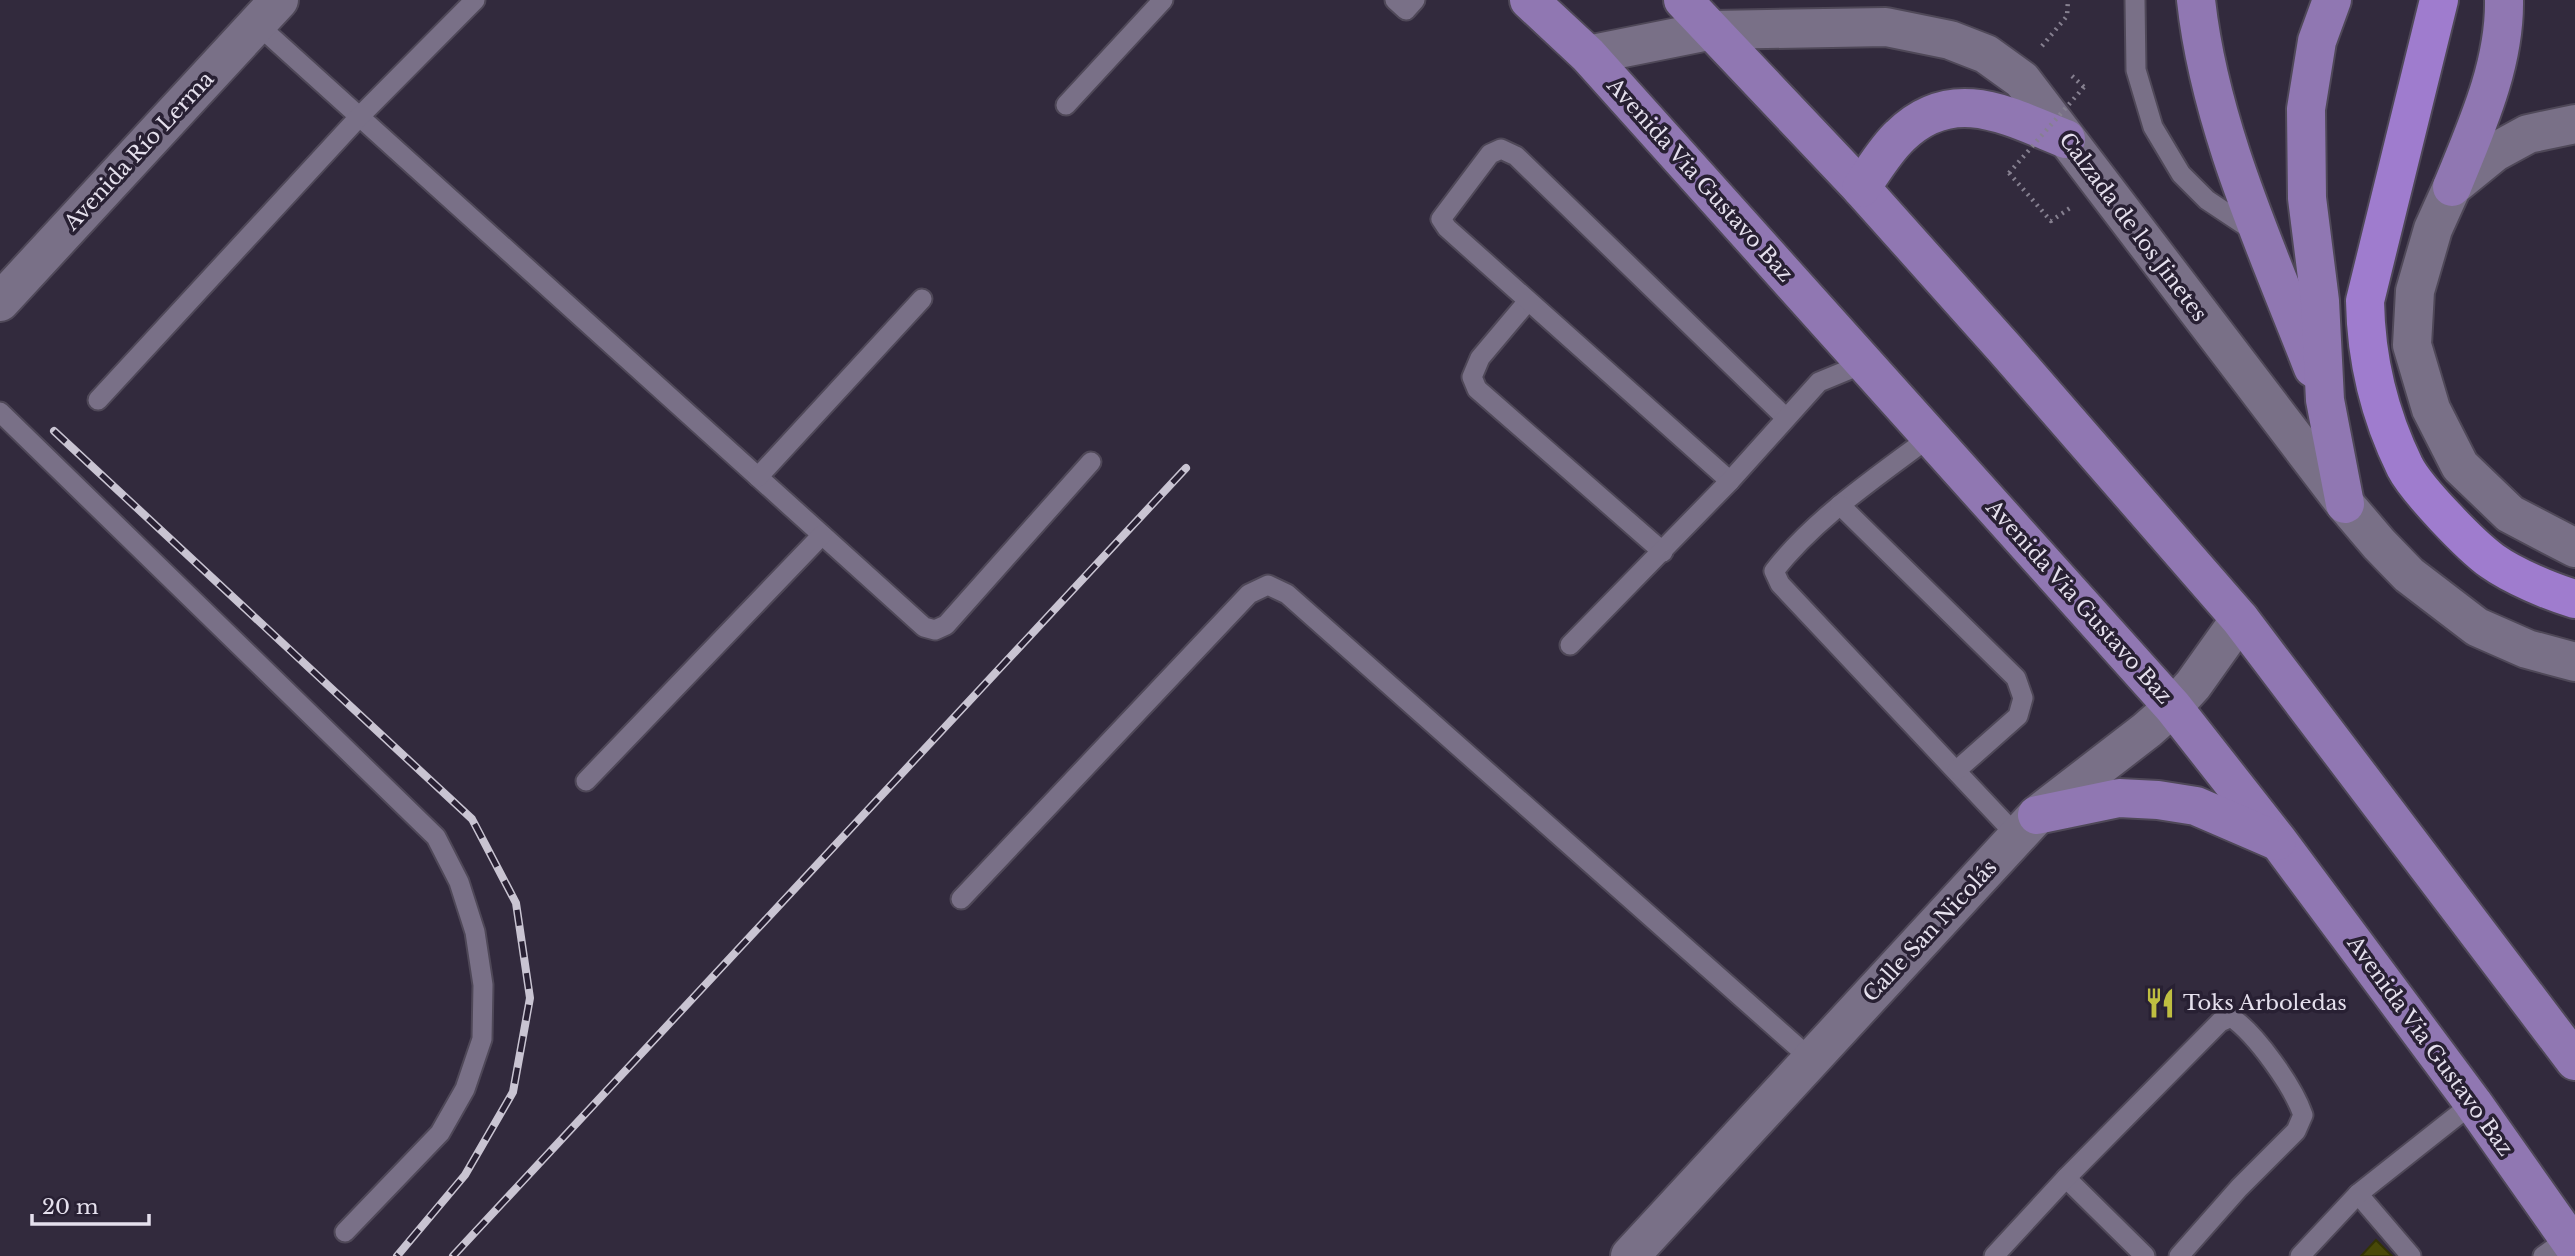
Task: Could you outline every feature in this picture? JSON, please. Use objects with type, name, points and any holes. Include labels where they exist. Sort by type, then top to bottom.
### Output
[{"type":"highway","points":[[2439,0],[2365,301],[2366,341],[2371,368],[2385,419],[2407,470],[2439,509],[2493,562],[2552,592],[2575,599]]},
{"type":"main road","name":"Avenida Via Gustavo Baz","points":[[1529,0],[1588,55],[2173,707],[2279,842],[2473,1103],[2562,1248]]},
{"type":"main road","points":[[1683,0],[1861,188],[2240,619],[2575,1061]]},
{"type":"main road","points":[[2196,0],[2200,41],[2216,109],[2325,400]]},
{"type":"main road","points":[[2332,0],[2317,41],[2306,109],[2307,198],[2320,301],[2325,400],[2346,504]]},
{"type":"main road","points":[[2504,0],[2500,45],[2486,100],[2433,229],[2415,291],[2412,345],[2431,410],[2460,466],[2510,514],[2575,548]]},
{"type":"main road","name":"Avenida Río Lerma","points":[[0,302],[268,12]]},
{"type":"main road","name":"Calzada de los Jinetes","points":[[1588,55],[1713,30],[1886,27],[1950,40],[1986,54],[2022,80],[2346,504],[2409,575],[2477,627],[2527,649],[2575,662]]},
{"type":"main road","points":[[1861,188],[1899,137],[1922,118],[1950,107],[1980,107],[2066,139]]},
{"type":"main road","points":[[2452,187],[2495,152],[2528,134],[2575,124]]},
{"type":"main road","name":"Calle San Nicolás","points":[[1630,1256],[2027,826],[2173,707],[2193,685],[2240,619]]},
{"type":"main road","points":[[2027,826],[2119,798],[2158,800],[2196,806],[2279,842]]},
{"type":"lane","points":[[98,400],[360,116],[475,0]]},
{"type":"lane","points":[[1066,105],[1163,0]]},
{"type":"lane","points":[[1395,0],[1406,10],[1415,0]]},
{"type":"lane","points":[[2135,0],[2136,70],[2153,127],[2181,174],[2207,201],[2262,237]]},
{"type":"lane","points":[[268,12],[360,116],[924,627],[935,630],[946,625],[1091,461]]},
{"type":"lane","points":[[1730,481],[1447,228],[1441,219],[1490,153],[1501,149],[1516,156],[1786,418]]},
{"type":"lane","points":[[758,477],[922,299]]},
{"type":"lane","points":[[1528,301],[1480,358],[1472,377],[1477,389],[1662,552]]},
{"type":"lane","points":[[1570,645],[1730,481],[1819,382],[1865,363]]},
{"type":"lane","points":[[0,412],[436,837],[459,882],[475,932],[483,985],[482,1039],[465,1089],[440,1133],[345,1232]]},
{"type":"lane","points":[[1930,436],[1840,505],[1774,571],[1780,584],[1957,770],[2027,826]]},
{"type":"lane","points":[[1840,505],[2016,678],[2023,698],[2018,716],[1957,770]]},
{"type":"lane","points":[[586,781],[822,535]]},
{"type":"lane","points":[[961,898],[1249,594],[1268,585],[1287,594],[1811,1059]]},
{"type":"lane","points":[[1994,1256],[2066,1178],[2220,1022],[2231,1017],[2244,1026],[2297,1097],[2303,1115],[2296,1131],[2239,1188],[2179,1256]]},
{"type":"lane","points":[[2300,1256],[2358,1194],[2473,1103]]},
{"type":"lane","points":[[2066,1178],[2145,1256]]},
{"type":"lane","points":[[2358,1194],[2411,1256]]},
{"type":"path","points":[[2041,47],[2067,16],[2068,0]]},
{"type":"path","points":[[2051,221],[2009,173],[2084,87]]},
{"type":"building","points":[[2376,1240],[2392,1256],[2361,1256]]},
{"type":"railway","points":[[54,431],[472,819],[516,903],[530,998],[513,1092],[465,1175],[397,1256]]},
{"type":"railway","points":[[453,1256],[1186,468]]},
{"type":"place","name":"Toks Arboledas","points":[[2160,1003]]}]
